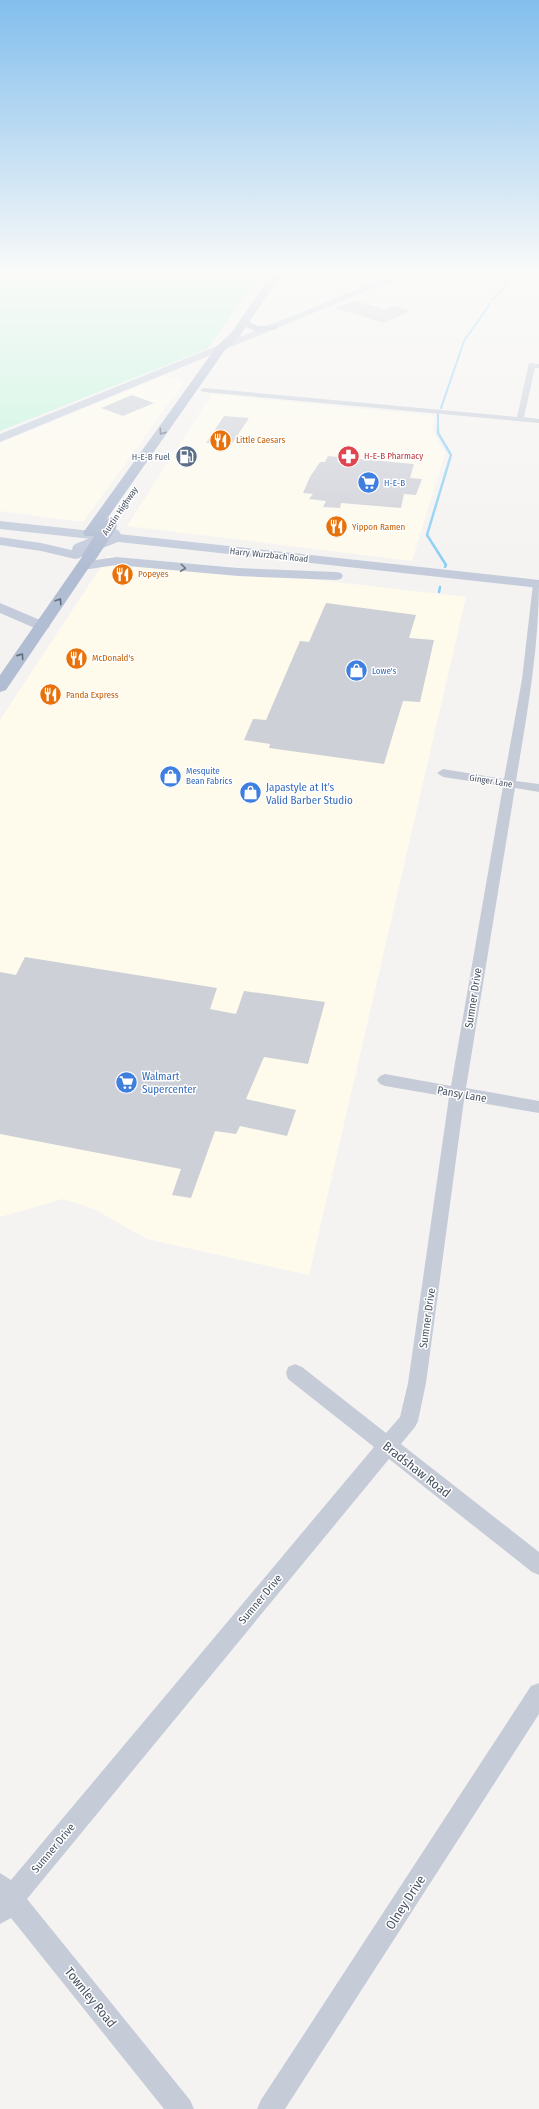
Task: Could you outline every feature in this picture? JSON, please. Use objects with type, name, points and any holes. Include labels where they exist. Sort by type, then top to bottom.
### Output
[{"type":"main road","points":[[0,438],[167,370]]},
{"type":"main road","name":"Austin Highway","points":[[0,687],[36,615],[89,546],[207,370]]},
{"type":"main road","name":"Austin Highway","points":[[16,638],[36,615],[89,546],[122,508],[129,485],[204,390],[216,370]]},
{"type":"main road","points":[[0,517],[72,526],[89,546],[116,561],[231,571],[344,563]]},
{"type":"main road","name":"Harry Wurzbach Road","points":[[0,524],[395,568],[539,588]]},
{"type":"main road","points":[[72,526],[89,546],[116,561]]},
{"type":"main road","points":[[89,546],[114,536],[139,533],[381,579],[407,578],[539,588]]},
{"type":"main road","points":[[0,541],[41,547],[89,546],[139,533]]},
{"type":"main road","name":"Harry Wurzbach Road","points":[[0,534],[309,566]]},
{"type":"main road","points":[[309,566],[340,567],[387,572],[395,568]]},
{"type":"main road","points":[[0,607],[36,615]]},
{"type":"street","points":[[520,419],[535,370]]},
{"type":"street","points":[[204,390],[539,421]]},
{"type":"street","name":"Sumner Drive","points":[[4,1898],[408,1421],[413,1405],[457,1093],[527,679],[539,588]]},
{"type":"street","name":"Ginger Lane","points":[[443,773],[539,788]]},
{"type":"street","name":"Pansy Lane","points":[[385,1080],[539,1107]]},
{"type":"street","name":"Bradshaw Road","points":[[295,1373],[539,1565]]},
{"type":"street","name":"Olney Drive","points":[[270,2109],[539,1694]]},
{"type":"street","name":"Townley Road","points":[[4,1898],[181,2109]]},
{"type":"shaded area","points":[[164,376],[184,382],[83,522],[0,511],[0,443]]},
{"type":"shaded area","points":[[212,394],[435,416],[432,430],[445,453],[412,561],[127,526]]},
{"type":"shaded area","points":[[108,556],[466,597],[309,1275],[147,1239],[94,1209],[63,1199],[0,1217],[0,720]]},
{"type":"green space","points":[[0,370],[153,370],[0,431]]},
{"type":"building","points":[[132,395],[154,403],[123,416],[101,408]]},
{"type":"building","points":[[224,416],[249,418],[231,445],[206,443]]},
{"type":"building","name":"H-E-B","points":[[328,456],[414,464],[410,478],[422,479],[416,495],[404,494],[401,508],[341,503],[340,508],[323,507],[326,501],[309,499],[313,494],[303,493],[310,477],[320,462],[325,462]]},
{"type":"building","name":"Lowe's","points":[[326,603],[416,615],[409,638],[434,640],[420,702],[403,701],[384,764],[269,748],[270,744],[244,740],[253,719],[266,720],[300,641],[309,642]]},
{"type":"building","name":"Walmart Supercenter","points":[[25,957],[217,988],[210,1009],[236,1014],[244,991],[325,1002],[308,1064],[264,1057],[246,1099],[296,1110],[287,1136],[240,1126],[236,1134],[215,1131],[191,1198],[172,1195],[181,1169],[0,1134],[0,972],[16,975]]},
{"type":"waterway","points":[[441,408],[454,370]]},
{"type":"waterway","points":[[438,414],[438,433],[451,455],[427,535],[446,565],[445,567]]},
{"type":"waterway","points":[[439,592],[440,587]]},
{"type":"place","name":"Little Caesars","points":[[220,440]]},
{"type":"place","name":"H-E-B Pharmacy","points":[[349,456]]},
{"type":"place","name":"H-E-B Fuel","points":[[186,457]]},
{"type":"place","name":"H-E-B","points":[[369,483]]},
{"type":"place","name":"Yippon Ramen","points":[[337,527]]},
{"type":"place","name":"Popeyes","points":[[123,574]]},
{"type":"place","name":"McDonald's","points":[[76,658]]},
{"type":"place","name":"Lowe's","points":[[357,671]]},
{"type":"place","name":"Panda Express","points":[[51,695]]},
{"type":"place","name":"Mesquite Bean Fabrics","points":[[171,776]]},
{"type":"place","name":"Japastyle at It’s Valid Barber Studio","points":[[251,793]]},
{"type":"place","name":"Walmart Supercenter","points":[[127,1082]]}]
